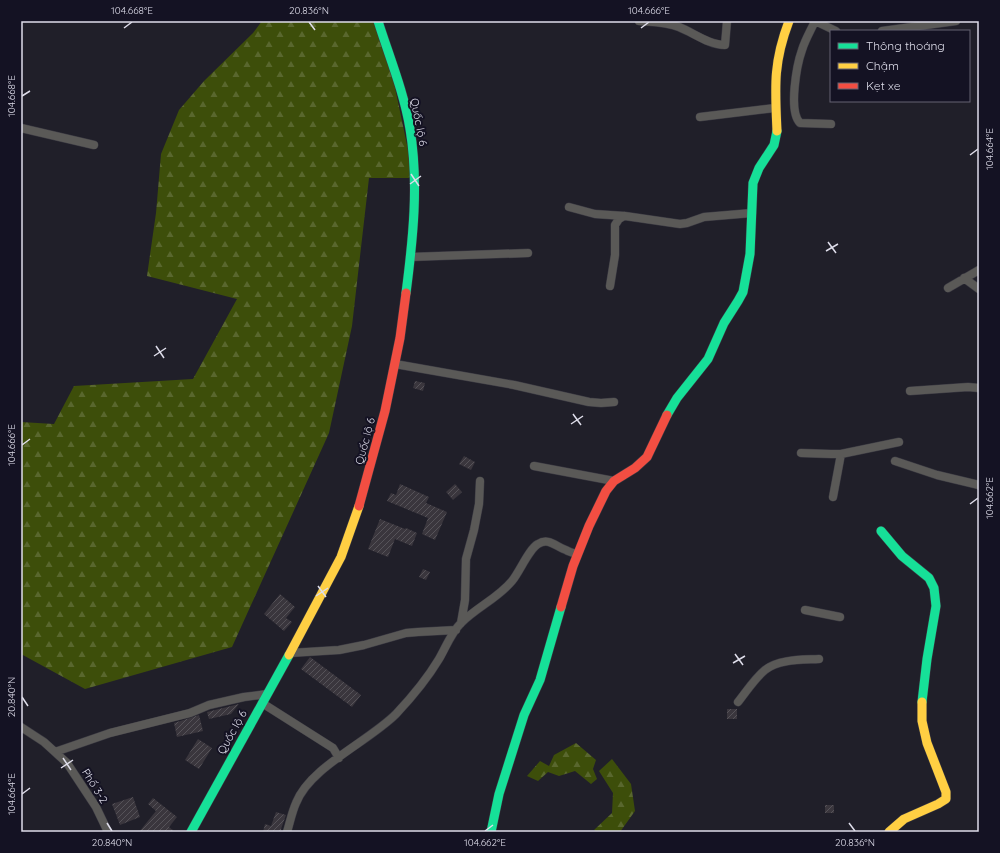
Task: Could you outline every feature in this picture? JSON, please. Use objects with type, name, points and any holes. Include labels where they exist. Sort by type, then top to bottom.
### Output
[{"type":"main road","name":"Quốc lộ 6","points":[[191,832],[330,580],[354,524],[376,449],[400,338],[410,257],[414,178],[410,130],[405,105],[378,21]]},
{"type":"main road","points":[[491,832],[499,794],[524,715],[540,680],[577,554],[595,512],[606,491],[614,480],[635,468],[647,457],[675,400],[708,359],[724,323],[738,304],[744,287],[751,250],[754,178],[760,166],[772,151],[776,141],[777,131],[774,108],[775,70],[781,39],[789,21]]},
{"type":"main road","points":[[881,531],[902,556],[929,578],[934,588],[936,606],[927,659],[922,702],[922,721],[927,743],[946,792],[946,799],[942,803],[908,816],[897,823],[889,832]]},
{"type":"street","points":[[639,21],[677,26],[714,44],[725,45],[727,21]]},
{"type":"street","points":[[831,124],[800,123],[797,120],[795,113],[794,98],[798,64],[802,49],[815,21],[834,30]]},
{"type":"street","points":[[887,30],[914,24],[956,21]]},
{"type":"street","points":[[700,117],[774,108]]},
{"type":"street","points":[[21,128],[94,145]]},
{"type":"street","points":[[569,207],[606,216],[625,216],[680,224],[704,217],[752,213]]},
{"type":"street","points":[[610,286],[615,255],[614,225],[619,219],[625,216]]},
{"type":"street","points":[[410,257],[528,253]]},
{"type":"street","points":[[948,288],[979,270]]},
{"type":"street","points":[[964,278],[979,289]]},
{"type":"street","points":[[395,364],[514,386],[588,402],[614,402]]},
{"type":"street","points":[[910,391],[968,387],[979,388]]},
{"type":"street","points":[[801,452],[841,454],[899,442]]},
{"type":"street","points":[[833,496],[841,454]]},
{"type":"street","points":[[895,461],[937,475],[979,485]]},
{"type":"street","points":[[534,466],[614,480]]},
{"type":"street","points":[[461,623],[465,600],[466,558],[474,530],[479,504],[480,481]]},
{"type":"street","points":[[287,832],[296,802],[306,785],[321,770],[382,727],[406,703],[431,672],[461,623],[503,590],[518,574],[537,544],[547,541],[577,554]]},
{"type":"street","points":[[805,610],[840,617]]},
{"type":"street","points":[[290,653],[345,649],[412,632],[456,630]]},
{"type":"street","points":[[738,702],[764,670],[779,663],[819,658]]},
{"type":"street","points":[[55,752],[110,733],[190,713],[209,705],[244,697],[267,694]]},
{"type":"street","points":[[262,703],[333,748],[339,758]]},
{"type":"street","name":"Phố 3-2","points":[[21,728],[44,742],[67,763],[96,806],[108,832]]},
{"type":"green space","points":[[262,21],[381,21],[414,178],[369,178],[352,326],[329,433],[232,647],[85,689],[21,654],[21,422],[54,424],[74,386],[193,379],[237,299],[147,276],[156,213],[161,154],[179,110],[204,81],[253,33]]},
{"type":"green space","points":[[576,743],[596,760],[593,769],[597,779],[591,784],[575,771],[559,776],[548,772],[538,781],[527,776],[540,761],[549,766],[554,755]]},
{"type":"green space","points":[[612,759],[631,784],[635,811],[620,832],[597,832],[594,830],[612,813],[613,793],[599,771]]},
{"type":"building","points":[[415,381],[425,383],[423,391],[413,388]]},
{"type":"building","points":[[464,456],[475,462],[471,470],[459,464]]},
{"type":"building","points":[[400,484],[429,497],[426,503],[447,512],[435,540],[422,534],[428,518],[387,501],[391,493],[396,495]]},
{"type":"building","points":[[455,484],[462,492],[453,500],[446,492]]},
{"type":"building","points":[[380,519],[417,533],[412,546],[395,539],[388,557],[368,549]]},
{"type":"building","points":[[423,569],[430,572],[426,580],[419,577]]},
{"type":"building","points":[[280,594],[295,607],[286,618],[292,622],[284,631],[264,614]]},
{"type":"building","points":[[310,657],[361,695],[352,707],[301,669]]},
{"type":"building","points":[[239,704],[231,714],[209,719],[207,712]]},
{"type":"building","points":[[727,709],[737,709],[737,719],[727,719]]},
{"type":"building","points":[[199,715],[203,731],[177,737],[174,723]]},
{"type":"building","points":[[198,739],[212,748],[199,769],[185,760]]},
{"type":"building","points":[[133,797],[140,817],[120,825],[112,804]]},
{"type":"building","points":[[153,798],[177,817],[169,827],[175,832],[139,832],[156,811],[148,804]]},
{"type":"building","points":[[825,805],[834,805],[834,813],[825,813]]},
{"type":"building","points":[[276,812],[286,815],[281,829],[282,832],[263,832],[265,824],[271,826]]},
{"type":"traffic: fast","points":[[378,21],[404,101],[413,149],[415,190],[414,211],[406,293]]},
{"type":"traffic: fast","points":[[667,415],[677,398],[708,359],[724,323],[743,292],[750,254],[753,183],[759,168],[774,145],[777,131]]},
{"type":"traffic: fast","points":[[881,531],[902,556],[929,578],[934,588],[936,606],[927,659],[922,702]]},
{"type":"traffic: fast","points":[[491,832],[499,794],[524,715],[540,680],[561,607]]},
{"type":"traffic: fast","points":[[191,832],[289,655]]},
{"type":"traffic: slow","points":[[777,131],[776,75],[780,50],[789,21]]},
{"type":"traffic: slow","points":[[289,655],[341,557],[359,506]]},
{"type":"traffic: slow","points":[[889,832],[904,819],[946,799],[946,792],[927,743],[922,721],[922,702]]},
{"type":"traffic: jam","points":[[359,506],[385,411],[400,338],[406,293]]},
{"type":"traffic: jam","points":[[561,607],[573,566],[589,526],[606,491],[614,481],[635,468],[647,457],[667,415]]}]
